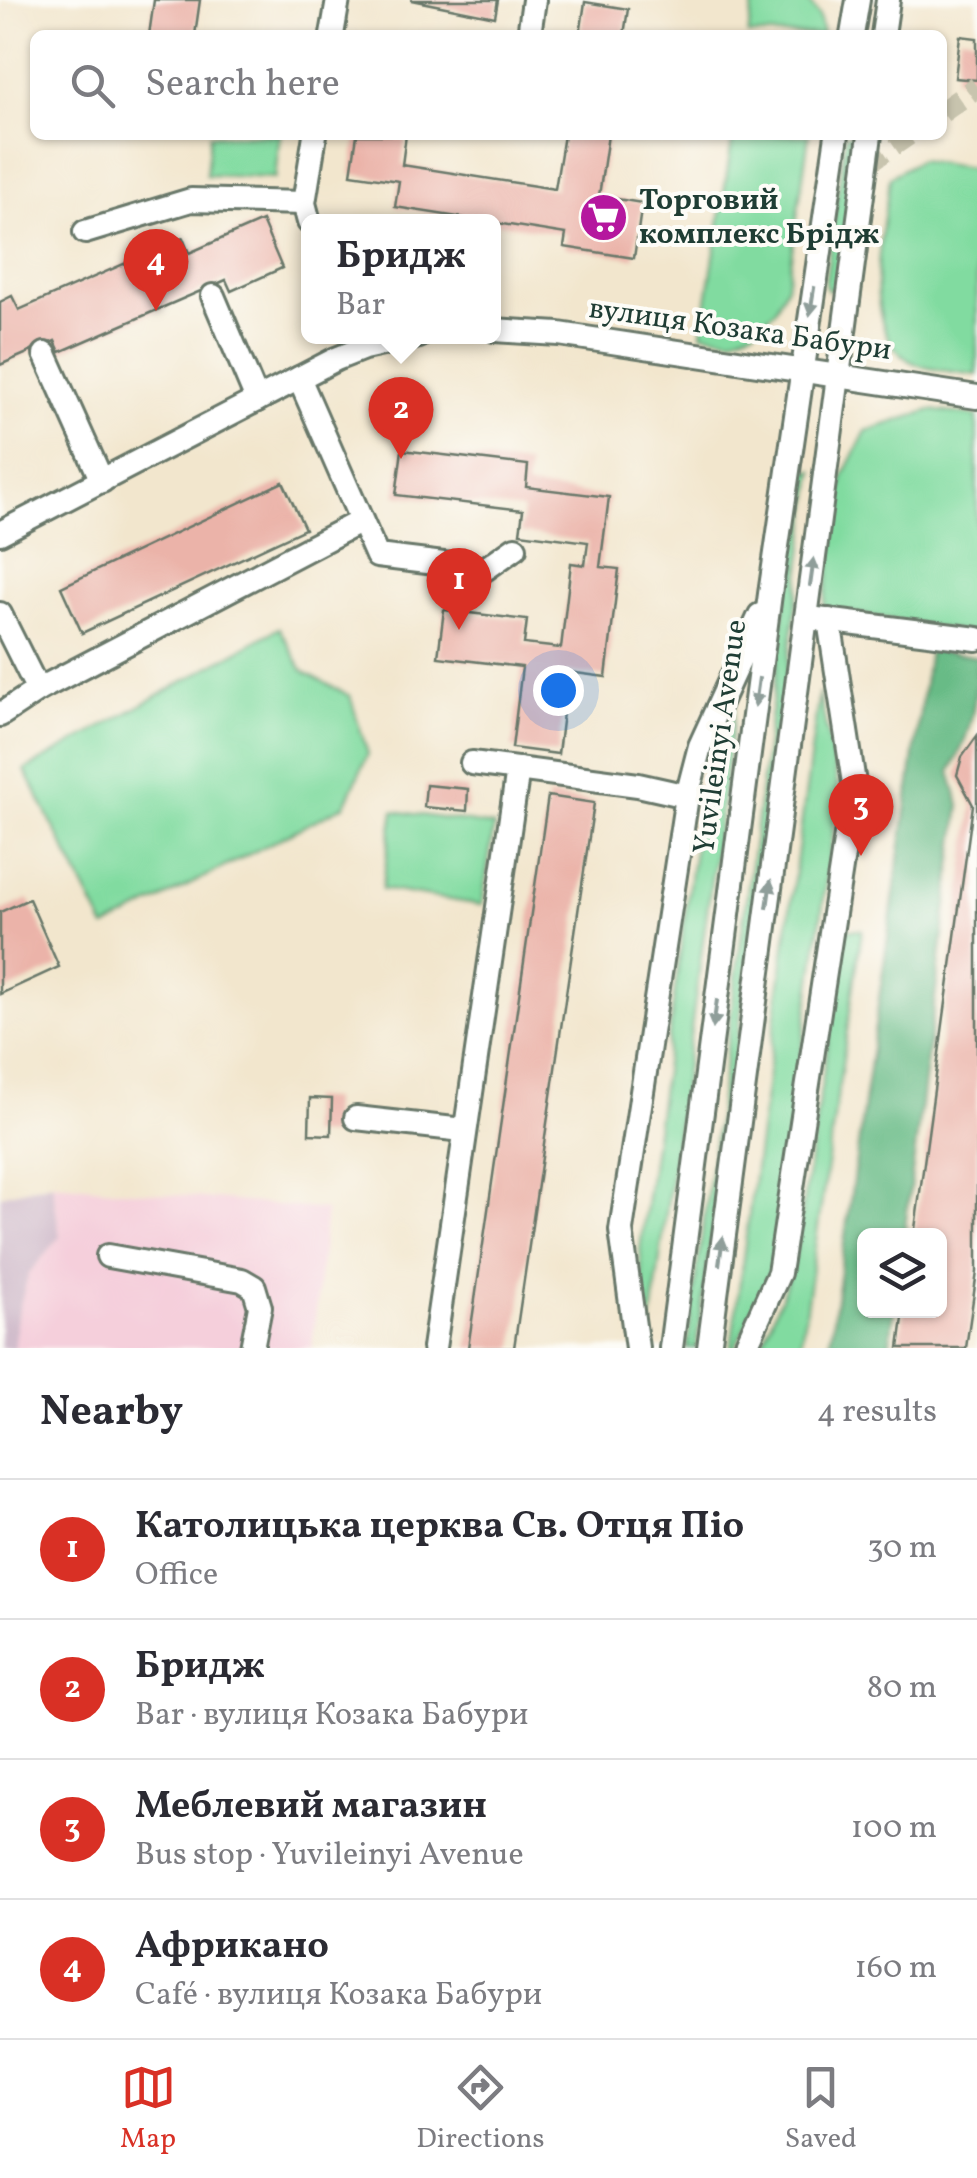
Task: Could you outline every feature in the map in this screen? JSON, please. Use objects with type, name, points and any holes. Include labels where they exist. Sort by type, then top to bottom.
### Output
[{"type":"street","points":[[333,30],[338,0]]},
{"type":"street","points":[[530,30],[534,0]]},
{"type":"street","points":[[853,30],[858,0]]},
{"type":"street","points":[[884,30],[888,0]]},
{"type":"street","points":[[85,232],[191,200],[307,212],[314,140]]},
{"type":"street","name":"Yuvileinyi Avenue","points":[[671,1348],[770,594],[836,140]]},
{"type":"street","points":[[709,1348],[818,619],[838,376],[869,140]]},
{"type":"street","points":[[213,296],[257,400]]},
{"type":"street","name":"вулиця Козака Бабури","points":[[501,330],[560,334],[977,396]]},
{"type":"street","points":[[0,533],[358,344]]},
{"type":"street","points":[[45,354],[102,481]]},
{"type":"street","points":[[299,378],[377,556],[486,569],[514,548]]},
{"type":"street","points":[[0,716],[38,690],[361,521]]},
{"type":"street","points":[[637,1348],[622,1230],[687,796],[700,746],[770,594]]},
{"type":"street","points":[[0,614],[38,690]]},
{"type":"street","points":[[818,619],[977,639]]},
{"type":"street","points":[[744,1348],[779,1272],[854,783],[818,619]]},
{"type":"street","points":[[472,763],[638,785],[687,796]]},
{"type":"street","points":[[434,1348],[518,769]]},
{"type":"street","points":[[356,1118],[463,1130]]},
{"type":"street","points":[[108,1256],[242,1280],[254,1287],[260,1306],[252,1348]]},
{"type":"shaded area","points":[[52,1183],[326,1210],[312,1348],[14,1348],[29,1273],[60,1237]]},
{"type":"shaded area","points":[[52,1183],[60,1237],[29,1273],[14,1348],[0,1348],[0,1195]]},
{"type":"green space","points":[[754,0],[807,0],[819,15],[822,30],[749,30]]},
{"type":"green space","points":[[210,140],[279,140],[275,178],[206,175]]},
{"type":"green space","points":[[732,140],[808,140],[787,285],[775,310],[755,329],[732,338],[702,333]]},
{"type":"green space","points":[[845,140],[859,140],[842,268],[837,288],[828,291],[825,284]]},
{"type":"green space","points":[[919,160],[977,169],[977,375],[916,364],[897,350],[885,331],[878,280],[890,177]]},
{"type":"green space","points":[[931,410],[977,416],[977,634],[824,608],[843,477],[866,431]]},
{"type":"green space","points":[[803,470],[814,471],[696,1348],[687,1348]]},
{"type":"green space","points":[[279,628],[303,671],[350,696],[368,754],[345,805],[105,928],[25,770]]},
{"type":"green space","points":[[929,650],[977,657],[972,717],[950,772],[960,805],[905,1228],[857,1228],[857,1318],[893,1318],[889,1348],[829,1348]]},
{"type":"green space","points":[[737,691],[648,1346],[640,1249],[702,790]]},
{"type":"green space","points":[[819,693],[839,792],[770,1272],[735,1348],[731,1348]]},
{"type":"green space","points":[[394,811],[494,826],[482,905],[382,889]]},
{"type":"green space","points":[[846,929],[862,930],[800,1348],[760,1348],[793,1267]]},
{"type":"building","points":[[154,0],[200,0],[196,30],[150,30]]},
{"type":"building","points":[[411,0],[498,0],[495,17]]},
{"type":"building","points":[[585,2],[628,9],[625,30],[581,30]]},
{"type":"building","points":[[960,36],[977,38],[977,80],[955,78]]},
{"type":"building","points":[[356,140],[405,140],[402,165],[555,189],[563,140],[607,140],[599,196],[642,203],[634,258],[564,247],[566,234],[501,224],[501,214],[439,214],[395,207],[399,181],[351,174]]},
{"type":"building","points":[[262,221],[282,268],[231,291],[226,280],[60,352],[55,341],[0,365],[0,302],[12,296],[19,310],[183,238],[189,253]]},
{"type":"building","points":[[402,450],[528,465],[526,487],[609,497],[600,567],[619,569],[606,677],[568,672],[558,754],[512,748],[522,667],[438,657],[444,610],[527,620],[524,644],[561,648],[571,563],[585,565],[588,542],[520,533],[523,510],[396,495]]},
{"type":"building","points":[[283,482],[305,529],[82,633],[61,587]]},
{"type":"building","points":[[977,736],[977,1272],[966,1348],[899,1348],[903,1318],[947,1318],[947,1228],[915,1228],[973,805],[957,775],[962,757]]},
{"type":"building","points":[[426,785],[468,789],[467,811],[424,807]]},
{"type":"building","points":[[548,796],[594,803],[514,1348],[468,1348]]},
{"type":"building","points":[[29,899],[59,967],[0,994],[0,912]]},
{"type":"building","points":[[310,1098],[332,1099],[331,1135],[309,1134]]},
{"type":"tunnel","points":[[947,108],[977,87]]},
{"type":"tunnel","points":[[866,164],[901,140]]},
{"type":"place","name":"Торговий комплекс Брідж","points":[[604,218]]},
{"type":"place","name":"Африкано","points":[[156,311]]},
{"type":"place","name":"Бридж","points":[[401,459]]},
{"type":"place","name":"Католицька церква Св. Отця Піо","points":[[459,630]]},
{"type":"place","name":"Меблевий магазин","points":[[861,856]]}]
